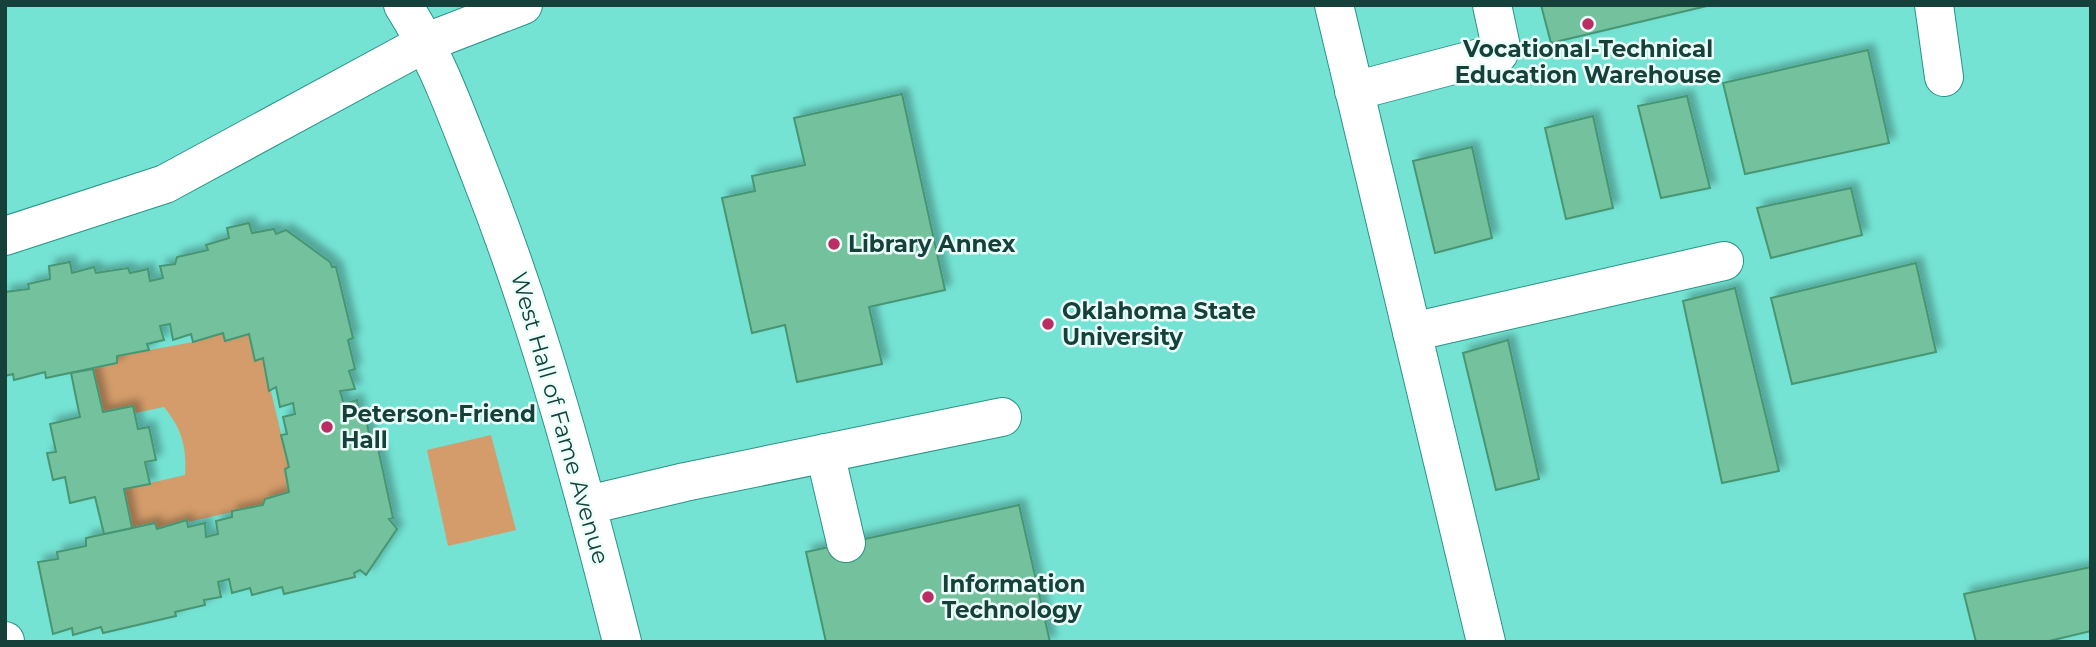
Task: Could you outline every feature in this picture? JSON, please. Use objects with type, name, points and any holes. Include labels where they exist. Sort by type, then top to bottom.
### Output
[{"type":"main road","name":"West Hall of Fame Avenue","points":[[403,5],[427,42],[512,255],[588,505],[622,642]]},
{"type":"main road","points":[[5,236],[165,184],[427,42],[523,5]]},
{"type":"main road","points":[[1334,5],[1486,642]]},
{"type":"main road","points":[[1354,91],[1499,53],[1501,47],[1492,5]]},
{"type":"main road","points":[[1934,5],[1944,77]]},
{"type":"main road","points":[[1412,331],[1724,261]]},
{"type":"main road","points":[[588,505],[1002,417]]},
{"type":"main road","points":[[825,453],[846,543]]},
{"type":"shaded area","name":"Oklahoma State University","points":[[5,5],[2091,5],[2091,642],[5,642]]},
{"type":"shaded area","points":[[223,333],[225,340],[249,334],[256,361],[263,358],[289,467],[285,469],[289,492],[265,499],[263,505],[157,529],[132,528],[124,489],[185,475],[182,439],[164,407],[135,413],[133,406],[103,412],[93,369],[117,363],[117,356],[193,342]]},
{"type":"shaded area","points":[[491,435],[516,530],[448,546],[427,450]]},
{"type":"building","name":"Vocational-Technical Education Warehouse","points":[[1541,5],[1711,5],[1551,43]]},
{"type":"building","points":[[1868,50],[1889,143],[1745,174],[1723,83]]},
{"type":"building","name":"Library Annex","points":[[902,94],[945,290],[869,307],[882,364],[797,382],[785,325],[752,333],[722,198],[755,191],[752,176],[805,165],[794,118]]},
{"type":"building","points":[[1687,96],[1710,188],[1661,198],[1638,106]]},
{"type":"building","points":[[1593,116],[1613,208],[1566,219],[1545,128]]},
{"type":"building","points":[[1472,147],[1492,238],[1435,253],[1413,161]]},
{"type":"building","points":[[1851,188],[1862,235],[1771,258],[1757,208]]},
{"type":"building","name":"Peterson-Friend Hall","points":[[249,223],[252,233],[274,229],[276,234],[286,230],[330,262],[332,267],[336,267],[353,338],[348,340],[355,369],[349,371],[355,389],[340,391],[344,404],[357,400],[360,419],[366,419],[372,448],[378,448],[393,518],[389,519],[397,529],[366,575],[360,570],[354,573],[355,577],[284,594],[282,587],[252,595],[250,588],[232,593],[229,579],[218,582],[221,597],[204,600],[205,605],[175,612],[176,616],[103,633],[101,627],[73,635],[72,628],[53,634],[38,562],[58,559],[57,552],[86,546],[86,538],[155,523],[157,529],[187,520],[188,527],[205,523],[206,537],[218,534],[216,521],[232,517],[232,511],[263,505],[265,499],[289,492],[285,469],[289,467],[281,435],[287,434],[283,417],[295,414],[293,403],[280,407],[276,387],[269,391],[263,358],[255,361],[249,334],[225,341],[223,333],[193,342],[191,334],[173,340],[170,324],[160,326],[164,340],[147,344],[149,350],[117,356],[117,363],[46,378],[45,372],[14,380],[13,374],[5,376],[5,292],[29,289],[28,284],[50,279],[49,266],[70,262],[72,273],[94,267],[96,273],[128,268],[130,273],[148,269],[150,281],[163,278],[160,266],[175,264],[177,257],[208,250],[206,245],[229,238],[227,228]]},
{"type":"building","points":[[1916,263],[1936,352],[1792,384],[1771,298]]},
{"type":"building","points":[[1735,288],[1779,471],[1722,483],[1683,301]]},
{"type":"building","points":[[1508,340],[1539,479],[1496,490],[1463,353]]},
{"type":"building","points":[[93,369],[103,412],[133,406],[138,429],[149,427],[156,460],[145,462],[150,484],[124,489],[132,528],[104,534],[95,497],[70,503],[65,477],[53,480],[47,453],[56,452],[50,424],[80,417],[71,373]]},
{"type":"building","name":"Information Technology","points":[[1019,505],[1050,642],[826,642],[806,552]]},
{"type":"building","points":[[2091,567],[2091,631],[2045,642],[1976,642],[1964,594]]},
{"type":"place","name":"Vocational-Technical Education Warehouse","points":[[1588,24]]},
{"type":"place","name":"Library Annex","points":[[834,244]]},
{"type":"place","name":"Oklahoma State University","points":[[1048,324]]},
{"type":"place","name":"Peterson-Friend Hall","points":[[327,427]]},
{"type":"place","name":"Information Technology","points":[[928,597]]}]
